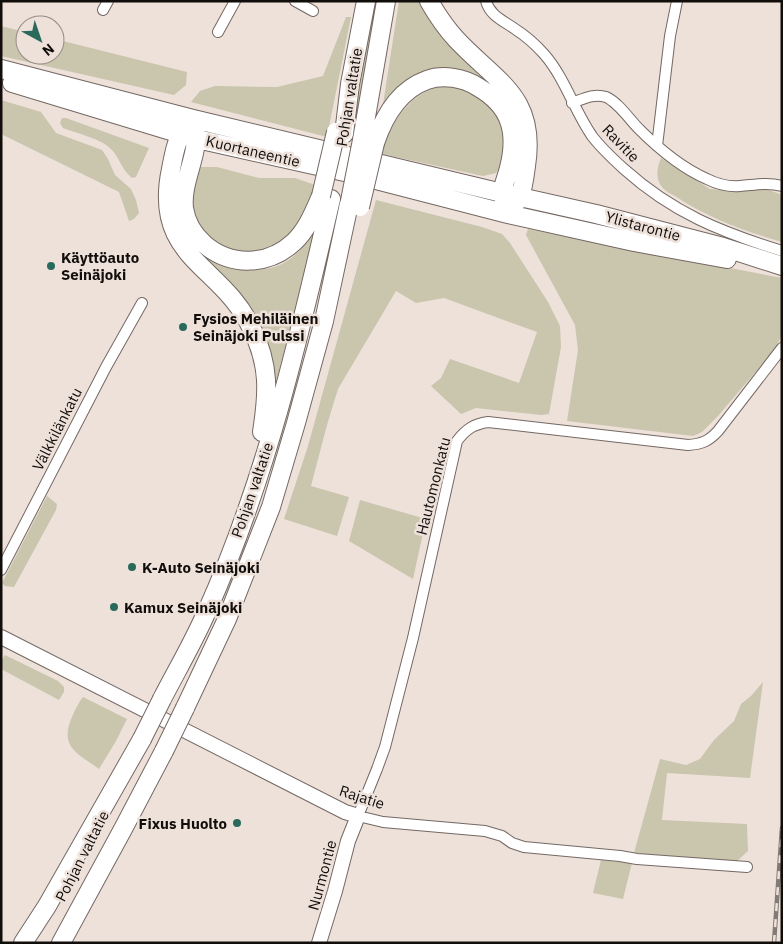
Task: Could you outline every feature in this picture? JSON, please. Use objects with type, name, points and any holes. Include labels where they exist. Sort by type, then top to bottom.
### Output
[{"type":"highway","name":"Pohjan valtatie","points":[[38,943],[207,612],[255,488],[298,340],[366,1]]},
{"type":"highway","name":"Pohjan valtatie","points":[[61,943],[164,751],[227,619],[270,507],[296,423],[324,321],[369,141],[386,1]]},
{"type":"highway","points":[[429,1],[439,18],[455,38],[512,93],[522,112],[528,133],[528,154],[521,197],[508,214]]},
{"type":"highway","name":"Kuortaneentie","points":[[1,69],[193,119],[502,193]]},
{"type":"highway","points":[[369,141],[392,107],[404,93],[417,84],[432,79],[446,78],[460,78],[473,83],[488,92],[499,102],[508,116],[513,131],[511,157],[502,193],[508,214]]},
{"type":"highway","name":"Kuortaneentie","points":[[1,80],[197,139],[349,173],[508,214]]},
{"type":"highway","points":[[193,119],[179,134],[168,183],[167,206],[171,224],[180,241],[190,255],[238,306],[252,328],[262,352],[267,388],[255,488]]},
{"type":"highway","points":[[193,119],[197,139],[184,191],[184,208],[188,224],[198,239],[211,250],[227,258],[245,262],[262,260],[280,253],[295,241],[326,197]]},
{"type":"highway","name":"Ylistarontie","points":[[502,193],[596,214],[714,244],[782,266]]},
{"type":"highway","name":"Ylistarontie","points":[[508,214],[634,242],[731,260],[782,266]]},
{"type":"highway","points":[[24,943],[142,739]]},
{"type":"street","points":[[218,32],[235,1]]},
{"type":"street","points":[[295,1],[313,11]]},
{"type":"street","name":"Ravitie","points":[[486,1],[491,12],[529,40],[544,54],[555,68],[579,117],[594,138],[613,159],[653,193],[700,222],[743,239],[782,251]]},
{"type":"street","points":[[657,146],[670,36],[677,1]]},
{"type":"street","points":[[572,103],[589,96],[605,97],[615,104],[657,146],[687,168],[721,185],[739,186],[771,183],[782,186]]},
{"type":"street","name":"Välkkilänkatu","points":[[1,570],[106,367],[142,303]]},
{"type":"street","name":"Hautomonkatu","points":[[358,816],[377,770],[384,746],[413,638],[457,440],[464,432],[476,424],[488,422],[688,446],[702,444],[711,439],[718,431],[782,348]]},
{"type":"street","name":"Rajatie","points":[[1,637],[345,812],[383,822],[485,831],[502,836],[512,843],[524,847],[637,859],[747,867]]},
{"type":"street","name":"Nurmontie","points":[[319,943],[348,841],[358,816]]},
{"type":"shaded area","points":[[371,1],[379,1],[355,138],[348,137]]},
{"type":"shaded area","points":[[399,1],[423,1],[492,85],[474,76],[454,72],[381,117]]},
{"type":"shaded area","points":[[346,17],[351,17],[327,137],[191,102],[200,91],[215,86],[277,87],[323,76]]},
{"type":"shaded area","points":[[1,26],[15,30],[15,59],[1,56]]},
{"type":"shaded area","points":[[65,42],[187,72],[186,85],[174,95],[41,65],[65,65]]},
{"type":"shaded area","points":[[455,86],[490,99],[508,130],[505,163],[496,173],[483,176],[382,154],[394,124],[400,114],[415,98],[435,88]]},
{"type":"shaded area","points":[[1,100],[41,112],[56,133],[102,150],[115,175],[131,189],[139,213],[134,219],[129,221],[119,192],[1,134]]},
{"type":"shaded area","points":[[62,118],[149,148],[136,177],[132,178],[128,175],[114,152],[107,145],[63,128],[60,123]]},
{"type":"shaded area","points":[[661,158],[710,189],[736,191],[763,188],[782,195],[782,242],[713,217],[666,191],[660,184],[658,177]]},
{"type":"shaded area","points":[[201,167],[217,167],[259,178],[295,178],[318,186],[302,221],[292,236],[281,244],[267,250],[255,254],[242,254],[228,250],[215,243],[205,233],[198,221],[194,208],[193,194],[195,180]]},
{"type":"shaded area","points":[[376,200],[482,227],[502,234],[510,243],[548,302],[560,326],[561,347],[549,414],[541,415],[476,408],[461,414],[431,386],[441,378],[450,359],[519,383],[537,332],[444,298],[416,303],[396,291],[338,389],[311,486],[349,497],[337,536],[284,519],[308,446]]},
{"type":"shaded area","points":[[528,229],[782,278],[782,335],[775,349],[718,416],[702,432],[693,436],[567,421],[578,350],[575,325],[526,235]]},
{"type":"shaded area","points":[[189,234],[215,260],[236,269],[245,270],[263,270],[280,265],[298,252],[311,236],[313,239],[277,379],[274,382],[267,343],[251,309],[243,298],[200,257]]},
{"type":"shaded area","points":[[47,496],[57,504],[56,510],[14,587],[5,586],[2,583]]},
{"type":"shaded area","points":[[360,500],[426,519],[413,579],[349,541]]},
{"type":"shaded area","points":[[5,655],[58,681],[64,687],[64,692],[59,700],[1,669],[1,661]]},
{"type":"shaded area","points":[[763,682],[750,778],[667,773],[662,820],[747,824],[748,851],[736,862],[634,853],[660,759],[686,765],[700,759],[714,740],[734,721],[741,704]]},
{"type":"shaded area","points":[[83,697],[127,719],[99,769],[77,753],[69,742],[69,727],[72,717]]},
{"type":"shaded area","points":[[601,860],[632,863],[623,899],[593,893]]},
{"type":"railway","points":[[774,943],[782,828]]},
{"type":"place","name":"Käyttöauto Seinäjoki","points":[[51,266]]},
{"type":"place","name":"Fysios Mehiläinen Seinäjoki Pulssi","points":[[183,327]]},
{"type":"place","name":"K-Auto Seinäjoki","points":[[132,567]]},
{"type":"place","name":"Kamux Seinäjoki","points":[[114,607]]},
{"type":"place","name":"Fixus Huolto","points":[[237,823]]}]
